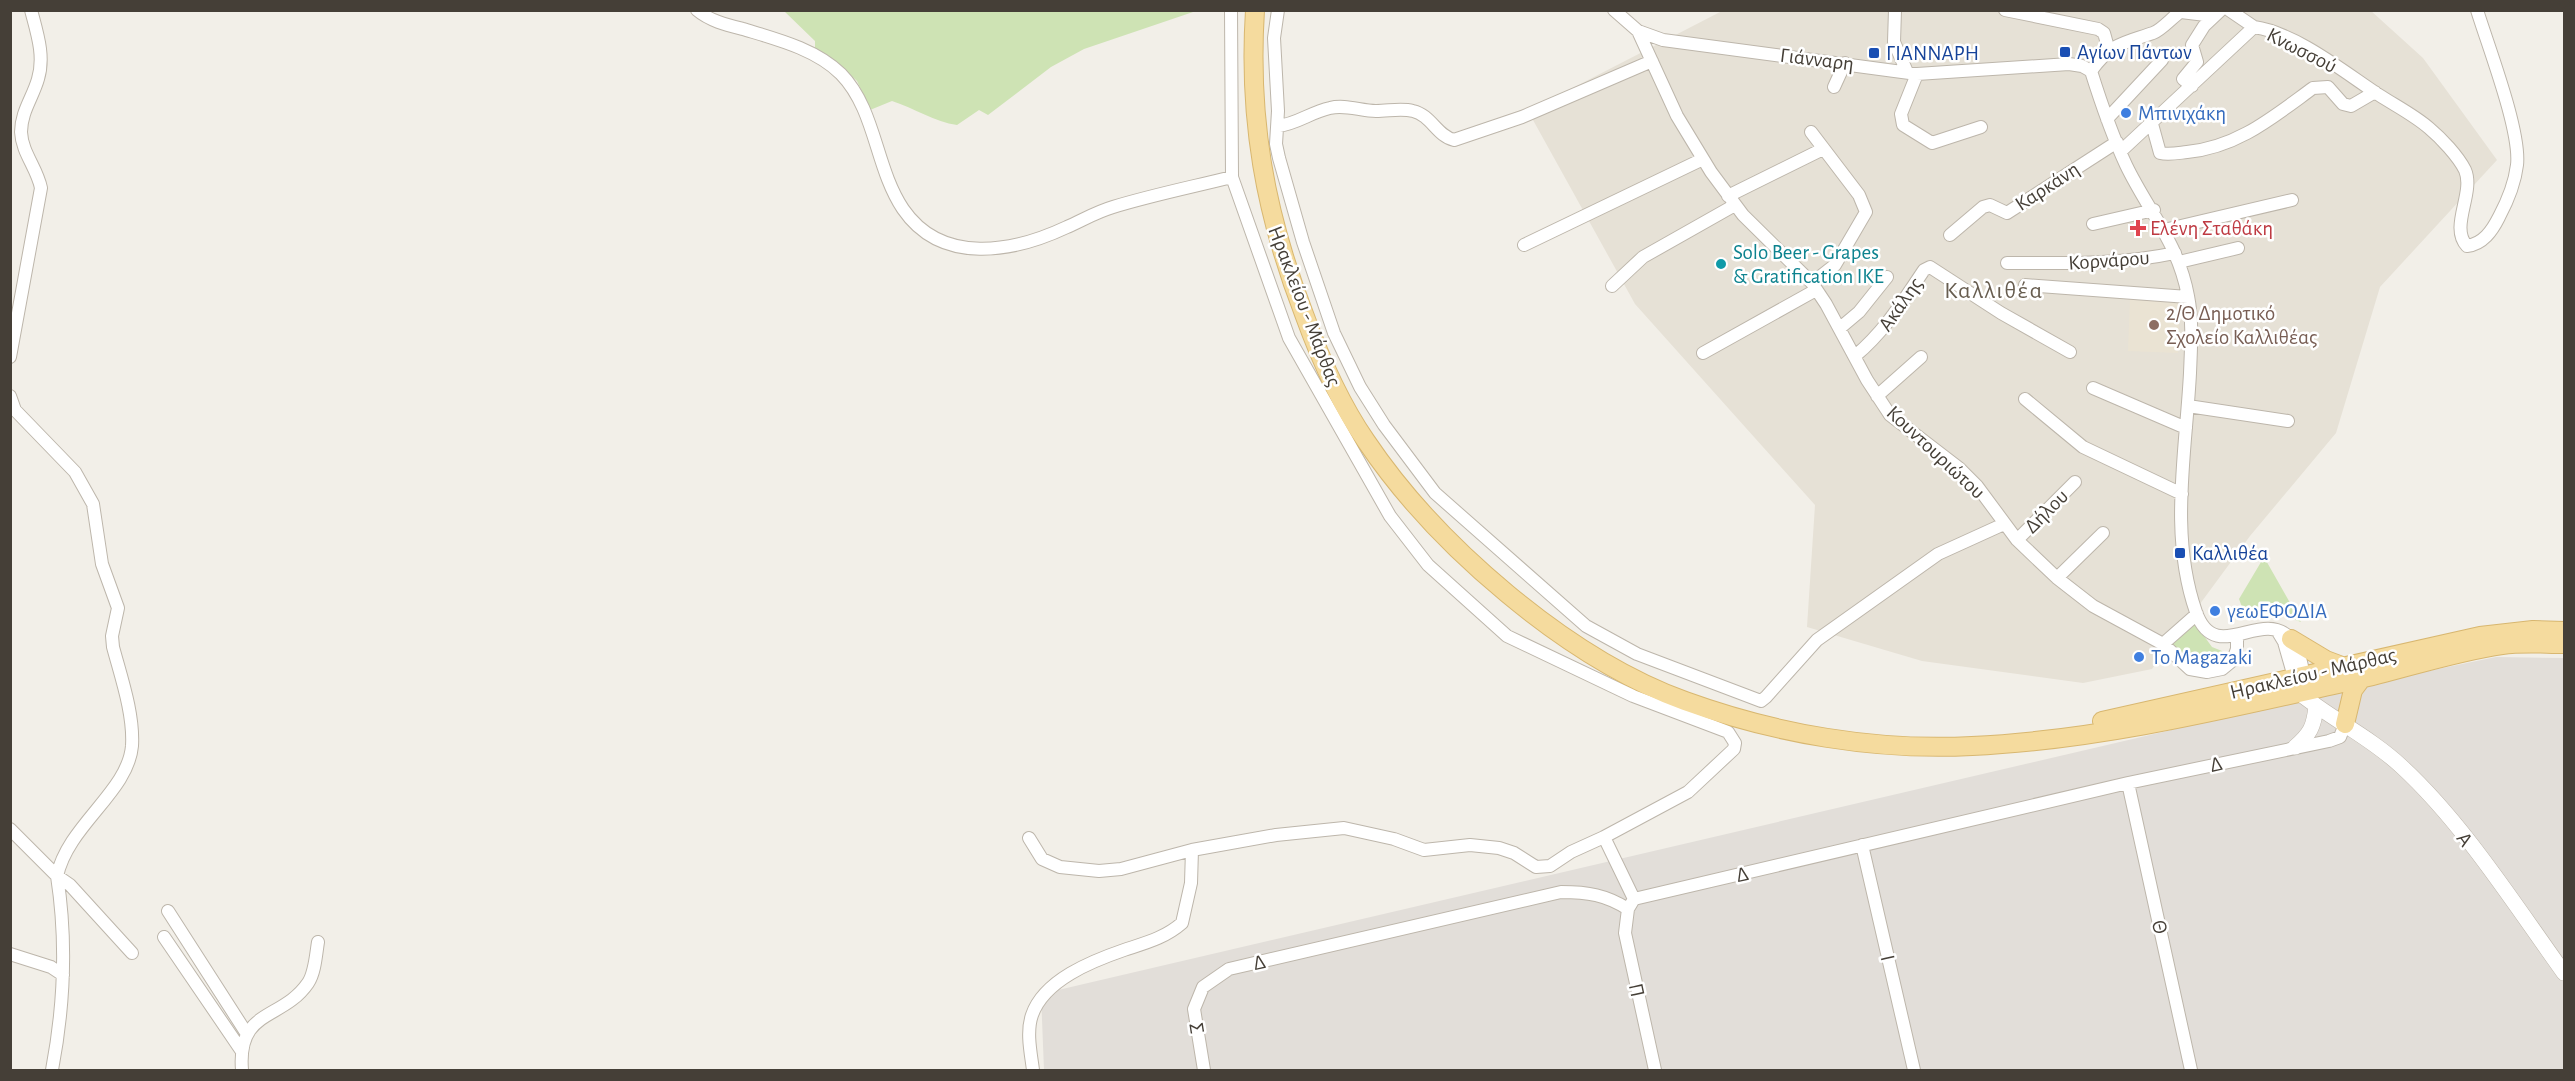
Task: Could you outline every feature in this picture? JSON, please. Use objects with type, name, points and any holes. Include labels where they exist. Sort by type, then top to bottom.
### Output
[{"type":"main road","name":"Ηρακλείου - Μάρθας","points":[[1255,10],[1254,101],[1261,164],[1271,218],[1313,338],[1335,390],[1364,439],[1397,484],[1479,571],[1549,625],[1624,673],[1681,700],[1751,723],[1844,741],[1917,746],[1981,746],[2064,735],[2093,723],[2362,678],[2504,645],[2565,644]]},
{"type":"main road","name":"Ηρακλείου - Μάρθας","points":[[2305,688],[2342,666],[2506,631],[2565,631]]},
{"type":"main road","points":[[2284,635],[2326,660],[2342,666]]},
{"type":"main road","points":[[2345,724],[2353,690],[2362,678]]},
{"type":"street","points":[[10,357],[41,188],[38,174],[24,149],[21,131],[23,116],[39,79],[41,58],[31,10]]},
{"type":"street","points":[[697,10],[717,22],[762,35],[821,57],[840,73],[859,99],[894,194],[906,213],[935,237],[961,249],[991,250],[1023,242],[1066,228],[1111,207],[1232,177]]},
{"type":"street","points":[[1029,838],[1042,859],[1060,867],[1075,870],[1121,869],[1192,850],[1276,835],[1344,828],[1394,839],[1424,850],[1470,845],[1499,848],[1514,854],[1530,865],[1543,867],[1556,863],[1571,852],[1688,792],[1734,749],[1735,743],[1728,732],[1633,696],[1507,636],[1428,565],[1390,516],[1289,338],[1232,177],[1231,10]]},
{"type":"street","points":[[1278,10],[1274,38],[1279,158],[1303,242],[1334,333],[1356,379],[1384,424],[1435,493],[1586,626],[1637,654],[1713,685],[1761,700],[1767,697],[1817,639],[1938,554],[2004,524]]},
{"type":"street","name":"Κουντουριώτου","points":[[1614,10],[1638,32],[1677,116],[1703,159],[1732,200],[1814,287],[1890,415],[1959,468],[1977,486],[2017,540],[2057,578],[2093,606],[2163,644],[2190,669],[2207,672],[2222,669],[2233,660],[2237,648],[2237,637]]},
{"type":"street","points":[[1895,10],[1894,42],[1912,73],[1901,114],[1903,125],[1932,142],[1981,128]]},
{"type":"street","points":[[2005,10],[2098,29],[2104,33],[2109,51]]},
{"type":"street","points":[[2229,10],[2254,27]]},
{"type":"street","name":"Κνωσσού","points":[[2119,147],[2152,124],[2254,27],[2268,29],[2329,62],[2431,129],[2460,163],[2468,184],[2462,222],[2464,243],[2467,246],[2482,241],[2504,207],[2517,166],[2517,155],[2512,126],[2477,10]]},
{"type":"street","points":[[2218,13],[2182,11],[2156,32],[2129,39],[2109,51],[2091,71],[2107,120],[2119,147],[2177,257],[2188,297],[2192,332],[2180,523],[2183,558],[2197,614],[2211,633],[2237,637],[2262,629],[2284,635],[2305,688],[2314,726],[2310,734],[2295,747]]},
{"type":"street","points":[[2192,86],[2183,79],[2197,62],[2192,45],[2204,26],[2218,13]]},
{"type":"street","name":"Γιάνναρη","points":[[1638,32],[1663,40],[1912,73],[2069,64],[2082,66],[2091,71]]},
{"type":"street","points":[[2107,120],[2162,60]]},
{"type":"street","points":[[1278,126],[1292,125],[1331,107],[1376,111],[1416,111],[1427,118],[1446,138],[1454,140],[1522,117],[1652,61]]},
{"type":"street","points":[[1834,87],[1845,63]]},
{"type":"street","points":[[2152,124],[2160,153],[2192,151],[2218,147],[2239,139],[2313,88],[2328,87],[2343,104],[2352,106],[2378,94]]},
{"type":"street","points":[[1703,353],[1814,287],[1835,265],[1866,212],[1858,195],[1810,132]]},
{"type":"street","name":"Καρκάνη","points":[[1950,235],[1987,205],[2007,213],[2119,147]]},
{"type":"street","points":[[1612,286],[1648,254],[1732,200],[1823,149]]},
{"type":"street","points":[[1524,245],[1703,159]]},
{"type":"street","points":[[2164,230],[2292,200]]},
{"type":"street","points":[[2093,224],[2154,210]]},
{"type":"street","name":"Κορνάρου","points":[[2007,263],[2102,264],[2177,257],[2238,248]]},
{"type":"street","name":"Ακάλης","points":[[1855,356],[1875,339],[1896,314],[1924,270],[1930,267],[2001,313],[2070,352]]},
{"type":"street","points":[[1840,328],[1859,312],[1887,277]]},
{"type":"street","points":[[2025,285],[2188,297]]},
{"type":"street","points":[[1877,396],[1921,357]]},
{"type":"street","points":[[2093,388],[2186,428]]},
{"type":"street","points":[[10,396],[15,410],[75,472],[93,504],[102,564],[118,608],[112,636],[113,647],[130,720],[132,746],[128,762],[119,780],[72,839],[61,860],[57,876],[63,975],[60,1026],[52,1071]]},
{"type":"street","points":[[2025,399],[2083,447],[2182,494]]},
{"type":"street","points":[[2188,406],[2288,421]]},
{"type":"street","name":"Δήλου","points":[[2017,540],[2075,482]]},
{"type":"street","points":[[2057,578],[2103,533]]},
{"type":"street","points":[[2163,644],[2197,614]]},
{"type":"street","name":"Α","points":[[2305,688],[2333,708],[2345,724],[2396,761],[2442,807],[2562,966]]},
{"type":"street","name":"Δ","points":[[1203,987],[1229,969],[1562,892],[1589,892],[1631,904],[1862,845],[2340,736],[2345,724]]},
{"type":"street","name":"Θ","points":[[2128,783],[2191,1071]]},
{"type":"street","points":[[10,829],[57,876],[70,885],[132,953]]},
{"type":"street","points":[[1604,837],[1631,904]]},
{"type":"street","name":"Ι","points":[[1862,845],[1914,1071]]},
{"type":"street","points":[[1033,1071],[1030,1053],[1032,1016],[1039,1002],[1075,970],[1164,937],[1182,923],[1190,894],[1192,850]]},
{"type":"street","name":"Π","points":[[1631,904],[1625,933],[1655,1071]]},
{"type":"street","points":[[168,911],[247,1034]]},
{"type":"street","points":[[164,937],[241,1050]]},
{"type":"street","points":[[242,1071],[241,1050],[247,1034],[260,1017],[298,995],[310,981],[318,942]]},
{"type":"street","points":[[10,954],[51,967],[63,975]]},
{"type":"street","name":"Σ","points":[[1203,987],[1194,1009],[1204,1071]]},
{"type":"shaded area","points":[[2370,10],[2423,58],[2497,160],[2380,287],[2336,433],[2250,536],[2152,669],[2083,683],[1922,661],[1807,627],[1815,505],[1635,304],[1528,111],[1722,11]]},
{"type":"shaded area","name":"2/Θ Δημοτικό Σχολείο Καλλιθέας","points":[[2130,299],[2180,299],[2178,353],[2128,351]]},
{"type":"shaded area","points":[[2496,657],[2564,658],[2564,1070],[1044,1070],[1041,994],[2394,678]]},
{"type":"green space","points":[[784,11],[1196,11],[1084,49],[1051,67],[988,115],[979,110],[957,125],[892,101],[870,110],[857,81],[835,61],[815,49],[815,41]]},
{"type":"green space","points":[[2264,557],[2301,622],[2268,610],[2242,607],[2239,599]]},
{"type":"green space","points":[[2194,622],[2212,647],[2222,651],[2226,658],[2213,672],[2185,665],[2170,647]]},
{"type":"place","name":"Αγίων Πάντων","points":[[2065,52]]},
{"type":"place","name":"ΓΙΑΝΝΑΡΗ","points":[[1874,53]]},
{"type":"place","name":"Μπινιχάκη","points":[[2126,113]]},
{"type":"place","name":"Ελένη Σταθάκη","points":[[2138,228]]},
{"type":"place","name":"Solo Beer - Grapes & Gratification IKE","points":[[1721,264]]},
{"type":"place","name":"2/Θ Δημοτικό Σχολείο Καλλιθέας","points":[[2154,325]]},
{"type":"place","name":"Καλλιθέα","points":[[2180,553]]},
{"type":"place","name":"γεωΕΦΟΔΙΑ","points":[[2215,611]]},
{"type":"place","name":"To Magazaki","points":[[2139,657]]},
{"type":"district","name":"Καλλιθέα","points":[[1994,290]]}]
